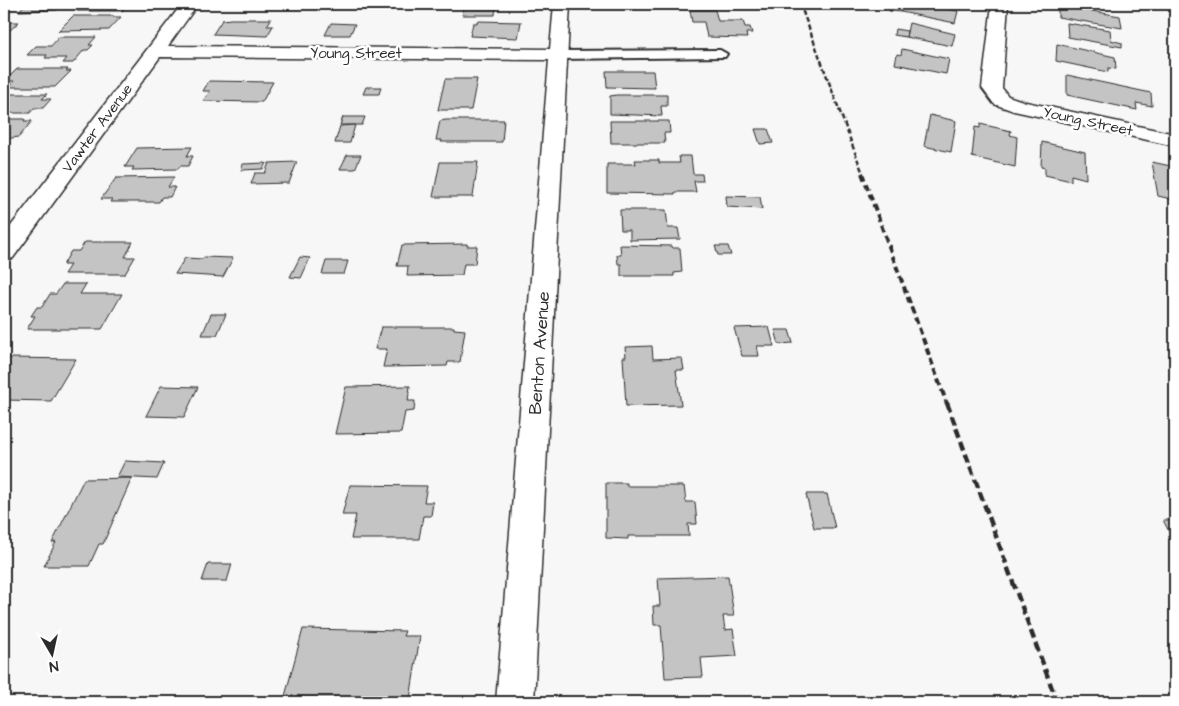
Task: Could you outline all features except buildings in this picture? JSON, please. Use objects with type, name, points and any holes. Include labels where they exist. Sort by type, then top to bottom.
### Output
[{"type":"street","name":"Vawter Avenue","points":[[4,252],[190,4]]},
{"type":"street","name":"Benton Avenue","points":[[515,702],[562,4]]},
{"type":"street","name":"Young Street","points":[[1000,4],[992,88],[1001,100],[1020,107],[1175,140]]},
{"type":"street","name":"Young Street","points":[[154,51],[558,55]]},
{"type":"lane","points":[[558,55],[720,54]]},
{"type":"railway","points":[[800,4],[863,174]]},
{"type":"railway","points":[[862,173],[947,404]]},
{"type":"railway","points":[[947,403],[1057,702]]}]
